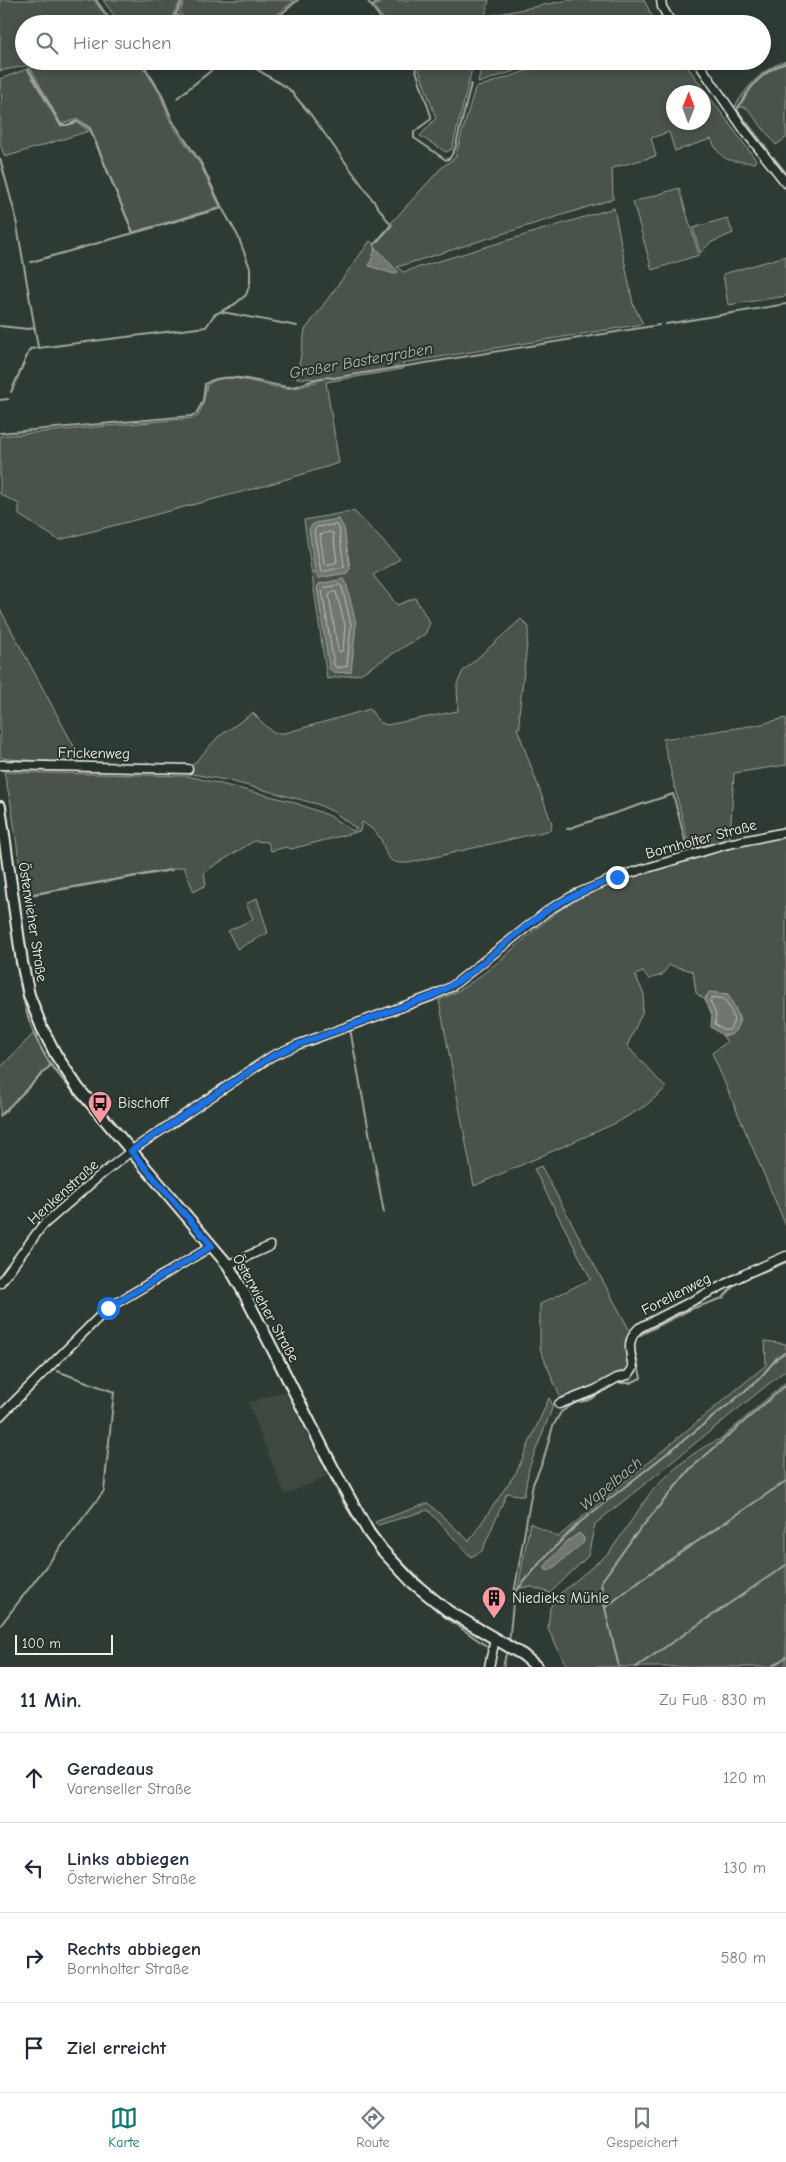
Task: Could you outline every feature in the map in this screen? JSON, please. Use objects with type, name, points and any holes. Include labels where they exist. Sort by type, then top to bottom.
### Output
[{"type":"street","points":[[661,0],[662,7],[667,15]]},
{"type":"street","points":[[703,70],[745,131],[786,183]]},
{"type":"street","name":"Frickenweg","points":[[0,765],[188,769]]},
{"type":"street","name":"Österwieher Straße","points":[[0,807],[22,962],[35,1012],[64,1068],[131,1151],[228,1265],[369,1534],[406,1576],[431,1598],[448,1611],[512,1649],[537,1667]]},
{"type":"street","name":"Bornholter Straße","points":[[131,1151],[272,1056],[297,1045],[432,996],[451,987],[550,909],[576,894],[617,877],[728,844],[786,832]]},
{"type":"street","name":"Henkenstraße","points":[[0,1283],[51,1218],[131,1151]]},
{"type":"street","points":[[0,1416],[108,1308],[212,1246]]},
{"type":"street","points":[[228,1265],[270,1246]]},
{"type":"street","name":"Forellenweg","points":[[559,1404],[595,1390],[616,1378],[628,1375],[633,1368],[629,1342],[632,1334],[639,1328],[745,1274],[786,1256]]},
{"type":"street","points":[[489,1667],[498,1641]]},
{"type":"shaded area","points":[[0,0],[94,0],[105,15],[15,15],[15,68],[0,71]]},
{"type":"shaded area","points":[[103,0],[181,0],[173,15],[114,15]]},
{"type":"shaded area","points":[[185,0],[295,0],[276,15],[182,15],[179,13]]},
{"type":"shaded area","points":[[385,0],[489,0],[485,15],[381,15],[374,7]]},
{"type":"shaded area","points":[[569,0],[644,0],[652,15],[493,15]]},
{"type":"shaded area","points":[[786,61],[786,138],[776,145],[747,108],[735,106],[756,79],[777,64]]},
{"type":"shaded area","points":[[28,70],[60,126],[78,123],[89,131],[5,157],[0,144],[0,105],[2,103],[0,79]]},
{"type":"shaded area","points":[[32,70],[145,70],[160,94],[171,123],[200,164],[220,207],[133,232],[90,127],[78,119],[61,124]]},
{"type":"shaded area","points":[[419,70],[472,70],[452,149],[446,152],[420,136],[436,118]]},
{"type":"shaded area","points":[[480,70],[518,70],[478,83]]},
{"type":"shaded area","points":[[530,70],[690,70],[701,85],[666,85],[666,130],[711,130],[711,99],[756,160],[754,163],[733,161],[723,157],[711,139],[675,151],[669,132],[651,138],[656,156],[612,168],[613,199],[397,267],[403,272],[614,208],[633,304],[643,324],[403,363],[403,369],[326,382],[339,463],[264,486],[59,540],[19,515],[19,504],[0,494],[0,436],[193,418],[198,416],[207,385],[216,380],[226,378],[284,388],[305,386],[324,379],[297,378],[305,330],[370,241],[375,245],[392,226],[392,222],[442,167],[455,158],[475,88]]},
{"type":"shaded area","points":[[679,188],[699,255],[652,270],[633,202]]},
{"type":"shaded area","points":[[727,218],[733,233],[710,243],[700,253],[693,228]]},
{"type":"shaded area","points":[[786,256],[786,296],[728,305],[723,274]]},
{"type":"shaded area","points":[[354,511],[400,559],[373,575],[397,605],[415,598],[430,623],[425,634],[360,674],[327,679],[304,520]]},
{"type":"shaded area","points":[[0,609],[83,763],[0,757]]},
{"type":"shaded area","points":[[521,619],[529,627],[519,714],[520,727],[517,728],[552,824],[551,830],[409,863],[401,863],[395,862],[388,857],[378,835],[362,822],[360,831],[291,849],[286,847],[271,851],[268,842],[254,841],[204,872],[206,885],[194,892],[184,867],[24,895],[11,804],[4,772],[188,776],[290,801],[328,815],[353,831],[357,829],[334,812],[317,804],[226,780],[187,773],[2,770],[1,766],[188,770],[218,737],[253,713],[273,733],[285,733],[370,709],[379,722],[387,725],[458,711],[457,684],[463,671]]},
{"type":"shaded area","points":[[786,718],[786,765],[734,773],[730,838],[690,850],[663,739],[757,725]]},
{"type":"shaded area","points":[[786,836],[786,1226],[712,1053],[727,1042],[722,1035],[727,1036],[735,1031],[740,1020],[727,994],[706,996],[705,1000],[696,993],[693,971],[669,965],[662,975],[649,979],[643,972],[635,975],[644,994],[642,1013],[627,1046],[666,1088],[645,1106],[616,1123],[474,1186],[439,1000],[475,980],[559,911],[595,889],[703,856]]},
{"type":"shaded area","points":[[257,898],[268,933],[237,949],[228,931],[253,919],[246,904]]},
{"type":"shaded area","points":[[33,1034],[50,1065],[0,1115],[0,1068]]},
{"type":"shaded area","points":[[541,1166],[630,1331],[625,1341],[630,1368],[626,1373],[561,1399],[540,1349],[540,1304],[591,1279],[534,1169]]},
{"type":"shaded area","points":[[765,1341],[786,1344],[786,1370],[595,1524],[588,1556],[550,1593],[532,1587],[518,1588],[530,1523],[558,1537],[766,1365]]},
{"type":"shaded area","points":[[786,1382],[786,1667],[567,1667],[548,1629],[550,1608],[556,1597],[609,1553],[651,1492],[666,1477],[702,1448],[721,1439]]},
{"type":"shaded area","points":[[285,1391],[327,1476],[285,1495],[248,1403]]},
{"type":"shaded area","points":[[549,1398],[553,1406],[529,1468],[524,1496],[507,1493],[482,1551],[471,1557],[428,1510],[378,1525],[375,1522],[428,1503],[469,1541],[517,1471]]},
{"type":"water","points":[[375,250],[378,250],[398,272],[394,274],[369,266]]},
{"type":"water","points":[[339,519],[344,528],[350,568],[347,573],[318,578],[315,573],[309,529],[314,523]]},
{"type":"water","points":[[344,579],[356,624],[351,672],[339,673],[333,672],[329,668],[317,588],[319,584]]},
{"type":"water","points":[[709,992],[728,994],[734,1005],[738,1015],[738,1025],[731,1035],[722,1035],[711,1027],[712,1016],[705,1000]]},
{"type":"water","points":[[579,1533],[584,1538],[584,1542],[552,1569],[548,1571],[545,1569],[545,1566],[565,1543]]},
{"type":"waterway","points":[[96,0],[107,15]]},
{"type":"waterway","points":[[175,15],[183,0]]},
{"type":"waterway","points":[[280,15],[298,0]]},
{"type":"waterway","points":[[367,0],[378,15]]},
{"type":"waterway","points":[[372,6],[382,0]]},
{"type":"waterway","points":[[771,70],[786,63]]},
{"type":"waterway","points":[[29,70],[61,125],[78,121],[90,129],[133,233]]},
{"type":"waterway","points":[[11,392],[30,349],[206,327],[214,315],[235,304],[246,295],[250,283],[250,268],[238,236],[222,208],[201,163],[173,122],[161,93],[147,70]]},
{"type":"waterway","points":[[177,98],[212,70]]},
{"type":"waterway","points":[[258,70],[289,89],[311,115],[391,225],[374,245],[375,250]]},
{"type":"waterway","points":[[416,70],[431,119],[414,132],[414,138],[446,160],[450,158],[455,149],[471,84]]},
{"type":"waterway","points":[[768,150],[737,110],[746,94],[757,81],[771,70]]},
{"type":"waterway","points":[[773,157],[786,173]]},
{"type":"waterway","points":[[0,159],[15,214],[38,347]]},
{"type":"waterway","points":[[31,262],[222,208]]},
{"type":"waterway","name":"Großer Bastergraben","points":[[666,324],[786,304]]},
{"type":"waterway","points":[[222,312],[297,326]]},
{"type":"waterway","name":"Großer Bastergraben","points":[[0,433],[191,416],[196,414],[203,401],[205,384],[223,378],[245,379],[294,387],[321,378],[333,378],[659,325]]},
{"type":"waterway","points":[[0,326],[34,328]]},
{"type":"waterway","points":[[0,400],[8,399]]},
{"type":"waterway","points":[[567,829],[673,794],[688,851]]},
{"type":"waterway","points":[[24,896],[172,870]]},
{"type":"waterway","points":[[15,949],[22,994],[36,1038],[51,1065],[88,1109]]},
{"type":"waterway","points":[[356,1028],[432,1001]]},
{"type":"waterway","points":[[350,1029],[384,1213]]},
{"type":"waterway","points":[[0,1116],[51,1065]]},
{"type":"waterway","points":[[636,1337],[691,1309],[723,1298],[736,1283],[786,1262]]},
{"type":"waterway","points":[[107,1304],[162,1270]]},
{"type":"waterway","points":[[13,1397],[99,1311]]},
{"type":"waterway","points":[[514,1594],[533,1484],[543,1461],[553,1426],[561,1412],[575,1403],[589,1400],[617,1383],[630,1383],[641,1378],[633,1343]]},
{"type":"waterway","name":"Wapelbach","points":[[509,1643],[514,1594],[544,1558],[579,1523],[733,1401],[760,1378],[777,1358],[786,1352]]},
{"type":"waterway","points":[[0,1626],[104,1491],[114,1392],[57,1371]]},
{"type":"waterway","points":[[619,1667],[601,1582],[632,1539],[690,1469],[786,1385]]},
{"type":"waterway","points":[[315,1447],[343,1502],[367,1539]]},
{"type":"waterway","points":[[606,1607],[639,1581],[786,1481]]},
{"type":"waterway","points":[[369,1522],[386,1546],[431,1591]]},
{"type":"waterway","points":[[636,1667],[786,1565]]},
{"type":"waterway","points":[[410,1587],[445,1617],[488,1647]]},
{"type":"waterway","name":"Wapelbach","points":[[503,1667],[507,1650]]},
{"type":"waterway","points":[[771,1667],[786,1657]]},
{"type":"place","name":"Bischoff","points":[[100,1124]]},
{"type":"place","name":"Niedieks Mühle","points":[[494,1619]]},
{"type":"route","points":[[108,1308],[131,1292],[212,1246],[131,1151],[272,1056],[297,1045],[432,996],[451,987],[550,909],[576,894],[617,877]]}]
